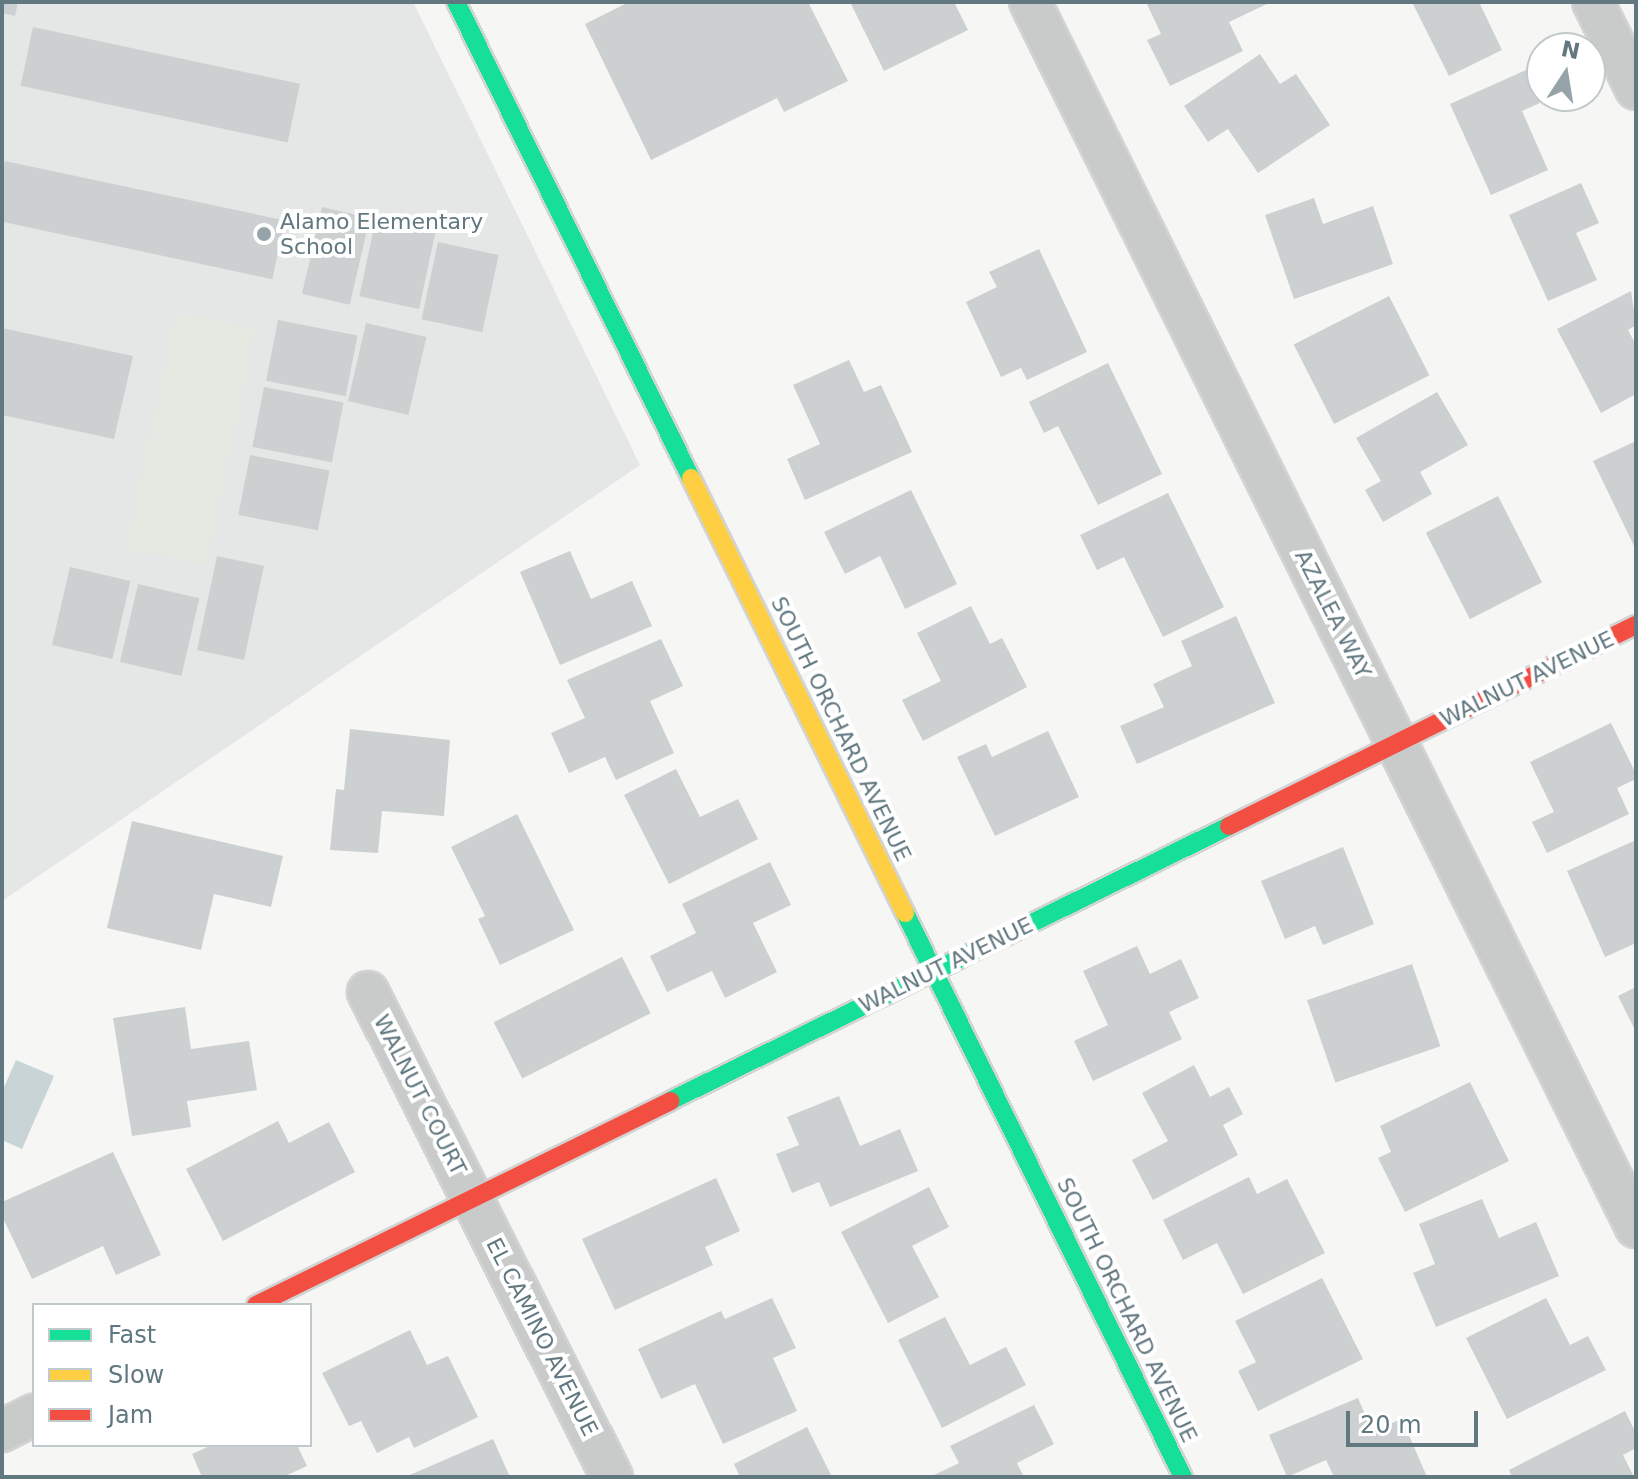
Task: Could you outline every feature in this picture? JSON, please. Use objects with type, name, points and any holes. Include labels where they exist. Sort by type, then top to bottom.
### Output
[{"type":"street","name":"SOUTH ORCHARD AVENUE","points":[[456,2],[1183,1477]]},
{"type":"street","name":"AZALEA WAY","points":[[1030,2],[1636,1227]]},
{"type":"street","points":[[1593,2],[1636,89]]},
{"type":"street","name":"WALNUT AVENUE","points":[[260,1303],[1636,625]]},
{"type":"street","name":"WALNUT COURT","points":[[368,992],[472,1198]]},
{"type":"street","name":"EL CAMINO AVENUE","points":[[472,1198],[612,1477]]},
{"type":"street","points":[[2,1431],[32,1416]]},
{"type":"shaded area","name":"Alamo Elementary School","points":[[2,2],[413,2],[640,465],[2,901]]},
{"type":"shaded area","points":[[175,313],[255,328],[232,446],[152,431]]},
{"type":"shaded area","points":[[149,432],[229,448],[207,564],[126,549]]},
{"type":"shaded area","points":[[16,1060],[54,1076],[22,1149],[2,1140],[2,1092]]},
{"type":"building","points":[[2,2],[18,2],[15,16],[2,13]]},
{"type":"building","points":[[629,2],[808,2],[848,81],[784,112],[777,98],[651,160],[585,24]]},
{"type":"building","points":[[850,2],[954,2],[968,30],[884,71]]},
{"type":"building","points":[[1146,2],[1271,2],[1229,22],[1243,51],[1170,86],[1147,40],[1161,34]]},
{"type":"building","points":[[1412,2],[1479,2],[1502,50],[1449,76]]},
{"type":"building","points":[[33,27],[300,84],[288,142],[21,86]]},
{"type":"building","points":[[1260,54],[1280,84],[1296,74],[1330,125],[1258,173],[1228,129],[1208,142],[1184,106]]},
{"type":"building","points":[[1526,70],[1526,109],[1522,111],[1548,170],[1491,195],[1450,104]]},
{"type":"building","points":[[5,161],[285,220],[272,279],[2,222]]},
{"type":"building","points":[[1581,183],[1599,223],[1576,233],[1597,280],[1548,301],[1509,215]]},
{"type":"building","points":[[1314,198],[1323,224],[1373,206],[1393,264],[1294,299],[1265,215]]},
{"type":"building","points":[[322,207],[370,218],[350,305],[302,294]]},
{"type":"building","points":[[376,218],[436,231],[419,309],[359,296]]},
{"type":"building","points":[[438,242],[499,255],[482,332],[422,319]]},
{"type":"building","points":[[1039,249],[1087,352],[1027,380],[1021,368],[1001,377],[966,302],[997,287],[989,272]]},
{"type":"building","points":[[1631,291],[1636,325],[1628,330],[1636,345],[1636,394],[1601,413],[1557,329]]},
{"type":"building","points":[[1389,296],[1429,375],[1334,424],[1294,345]]},
{"type":"building","points":[[278,320],[358,335],[346,396],[266,381]]},
{"type":"building","points":[[366,323],[426,337],[408,415],[348,401]]},
{"type":"building","points":[[2,328],[133,356],[114,439],[2,415]]},
{"type":"building","points":[[849,360],[864,392],[881,385],[912,452],[805,500],[787,459],[820,444],[793,385]]},
{"type":"building","points":[[1108,363],[1162,474],[1098,505],[1058,426],[1044,433],[1029,402]]},
{"type":"building","points":[[264,387],[344,402],[332,462],[252,447]]},
{"type":"building","points":[[1437,392],[1468,445],[1420,472],[1432,494],[1383,522],[1365,490],[1381,481],[1356,438]]},
{"type":"building","points":[[1636,441],[1636,550],[1593,461]]},
{"type":"building","points":[[250,455],[330,470],[318,530],[238,515]]},
{"type":"building","points":[[911,490],[957,584],[905,609],[880,556],[845,574],[824,532]]},
{"type":"building","points":[[1168,493],[1224,607],[1163,637],[1124,557],[1097,570],[1080,535]]},
{"type":"building","points":[[1498,496],[1542,582],[1470,619],[1426,533]]},
{"type":"building","points":[[570,551],[591,599],[632,581],[652,626],[560,665],[520,572]]},
{"type":"building","points":[[217,556],[264,566],[244,660],[197,650]]},
{"type":"building","points":[[70,567],[130,581],[112,659],[52,645]]},
{"type":"building","points":[[138,584],[199,598],[181,676],[120,662]]},
{"type":"building","points":[[971,606],[990,644],[1002,638],[1027,687],[923,741],[902,700],[941,681],[917,633]]},
{"type":"building","points":[[1236,616],[1275,703],[1137,764],[1120,726],[1164,707],[1153,684],[1192,666],[1181,641]]},
{"type":"building","points":[[661,639],[683,686],[650,701],[674,753],[616,780],[605,757],[569,773],[551,733],[585,718],[567,680]]},
{"type":"building","points":[[1611,723],[1636,774],[1636,779],[1617,788],[1629,814],[1547,853],[1532,822],[1554,812],[1530,762]]},
{"type":"building","points":[[350,729],[450,740],[444,816],[382,811],[378,853],[330,850],[336,789],[344,790]]},
{"type":"building","points":[[1048,731],[1079,797],[995,836],[957,757],[986,744],[992,757]]},
{"type":"building","points":[[676,769],[700,817],[738,799],[758,839],[669,884],[624,795]]},
{"type":"building","points":[[517,814],[574,930],[500,965],[478,919],[485,916],[451,847]]},
{"type":"building","points":[[132,821],[283,856],[271,907],[214,894],[201,950],[107,928]]},
{"type":"building","points":[[1636,840],[1636,943],[1605,957],[1567,871]]},
{"type":"building","points":[[1343,847],[1374,924],[1323,945],[1315,926],[1285,939],[1261,881]]},
{"type":"building","points":[[770,862],[791,905],[753,923],[777,972],[725,998],[712,971],[667,992],[650,956],[696,933],[682,904]]},
{"type":"building","points":[[1137,946],[1150,974],[1181,959],[1199,998],[1169,1012],[1182,1039],[1093,1081],[1074,1041],[1108,1025],[1083,971]]},
{"type":"building","points":[[622,957],[651,1013],[522,1079],[494,1022]]},
{"type":"building","points":[[1412,964],[1440,1046],[1335,1082],[1307,1000]]},
{"type":"building","points":[[1636,987],[1636,1032],[1618,996]]},
{"type":"building","points":[[185,1007],[191,1049],[249,1041],[257,1090],[187,1101],[191,1127],[132,1136],[113,1018]]},
{"type":"building","points":[[1194,1065],[1210,1097],[1229,1087],[1243,1114],[1223,1125],[1238,1155],[1153,1200],[1132,1160],[1168,1141],[1142,1093]]},
{"type":"building","points":[[1470,1082],[1509,1161],[1405,1212],[1378,1158],[1391,1152],[1380,1126]]},
{"type":"building","points":[[839,1096],[860,1146],[900,1129],[918,1171],[830,1207],[819,1182],[792,1193],[776,1154],[799,1145],[787,1117]]},
{"type":"building","points":[[278,1121],[289,1143],[329,1122],[355,1172],[223,1241],[186,1169]]},
{"type":"building","points":[[113,1152],[161,1255],[116,1275],[103,1246],[32,1279],[2,1216],[2,1202]]},
{"type":"building","points":[[1249,1177],[1257,1194],[1287,1179],[1325,1253],[1243,1294],[1217,1243],[1183,1260],[1163,1220]]},
{"type":"building","points":[[716,1178],[740,1231],[705,1247],[713,1265],[615,1310],[582,1239]]},
{"type":"building","points":[[929,1187],[949,1227],[912,1246],[939,1297],[888,1323],[841,1232]]},
{"type":"building","points":[[1482,1199],[1499,1238],[1536,1222],[1559,1276],[1436,1327],[1413,1273],[1435,1264],[1419,1224]]},
{"type":"building","points":[[1322,1278],[1363,1359],[1258,1411],[1238,1371],[1256,1362],[1235,1321]]},
{"type":"building","points":[[772,1298],[796,1348],[773,1358],[797,1411],[723,1444],[695,1384],[661,1399],[638,1349],[721,1311],[725,1319]]},
{"type":"building","points":[[1546,1298],[1570,1345],[1588,1336],[1606,1370],[1507,1419],[1466,1338]]},
{"type":"building","points":[[945,1317],[970,1365],[1006,1347],[1026,1385],[942,1428],[898,1340]]},
{"type":"building","points":[[410,1330],[427,1365],[448,1356],[478,1417],[414,1448],[409,1437],[377,1453],[361,1421],[349,1426],[322,1373]]},
{"type":"building","points":[[1358,1398],[1372,1431],[1402,1419],[1427,1477],[1334,1477],[1326,1460],[1287,1477],[1269,1435]]},
{"type":"building","points":[[1034,1405],[1054,1444],[1017,1463],[1024,1477],[930,1477],[959,1463],[950,1446]]},
{"type":"building","points":[[1625,1411],[1636,1433],[1636,1448],[1623,1455],[1634,1477],[1512,1477],[1509,1470]]},
{"type":"building","points":[[807,1427],[832,1477],[740,1477],[734,1464]]},
{"type":"building","points":[[493,1439],[510,1477],[405,1477]]},
{"type":"building","points":[[208,1447],[298,1447],[307,1466],[283,1477],[202,1477],[192,1454]]},
{"type":"traffic: fast","points":[[456,2],[691,478]]},
{"type":"traffic: fast","points":[[670,1101],[1229,826]]},
{"type":"traffic: fast","points":[[905,913],[1183,1477]]},
{"type":"traffic: slow","points":[[691,478],[905,913]]},
{"type":"traffic: jam","points":[[1229,826],[1636,625]]},
{"type":"traffic: jam","points":[[260,1303],[670,1101]]},
{"type":"place","name":"Alamo Elementary School","points":[[264,234]]}]
